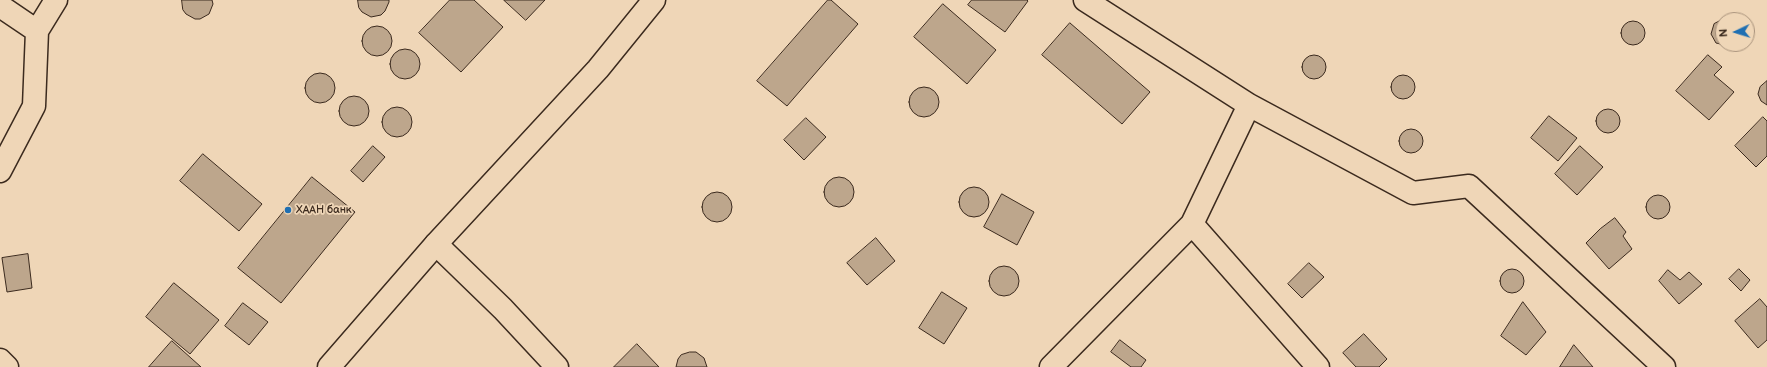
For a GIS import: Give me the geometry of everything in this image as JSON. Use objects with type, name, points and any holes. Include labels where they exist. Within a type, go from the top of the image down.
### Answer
[{"type":"main road","points":[[0,171],[34,106],[37,31],[56,0]]},
{"type":"main road","points":[[329,367],[436,244],[598,69],[654,0]]},
{"type":"main road","points":[[1085,0],[1249,105],[1412,193],[1469,186],[1664,367]]},
{"type":"main road","points":[[0,6],[37,31]]},
{"type":"main road","points":[[1051,367],[1192,224],[1249,105]]},
{"type":"main road","points":[[1192,224],[1318,367]]},
{"type":"main road","points":[[436,244],[503,309],[557,367]]},
{"type":"main road","points":[[0,360],[7,367]]},
{"type":"building","points":[[182,0],[212,0],[213,4],[209,14],[200,19],[195,19],[186,14],[183,10]]},
{"type":"building","points":[[358,0],[389,0],[389,2],[385,11],[381,15],[371,17],[362,12],[359,8]]},
{"type":"building","points":[[450,0],[474,0],[503,27],[461,72],[419,33]]},
{"type":"building","points":[[504,0],[545,0],[526,20]]},
{"type":"building","points":[[828,0],[831,0],[858,24],[787,106],[757,81]]},
{"type":"building","points":[[972,0],[1028,1],[1005,32],[968,5]]},
{"type":"building","points":[[943,4],[996,50],[967,84],[914,37]]},
{"type":"building","points":[[1633,21],[1638,22],[1644,28],[1644,38],[1638,44],[1633,45],[1628,44],[1622,38],[1621,33],[1622,28],[1628,22]]},
{"type":"building","points":[[1070,23],[1150,92],[1122,124],[1042,55]]},
{"type":"building","points":[[1715,24],[1715,41],[1711,34]]},
{"type":"building","points":[[377,26],[388,30],[392,41],[388,52],[377,56],[366,52],[362,41],[366,30]]},
{"type":"building","points":[[405,49],[416,53],[420,64],[416,75],[405,79],[394,75],[390,64],[394,53]]},
{"type":"building","points":[[1314,55],[1323,58],[1326,67],[1323,76],[1314,79],[1305,76],[1302,67],[1305,58]]},
{"type":"building","points":[[1708,55],[1722,67],[1714,75],[1734,92],[1709,120],[1676,91]]},
{"type":"building","points":[[320,73],[331,77],[335,88],[331,99],[320,103],[309,99],[305,88],[309,77]]},
{"type":"building","points":[[1403,75],[1412,78],[1415,87],[1412,96],[1403,99],[1394,96],[1391,87],[1394,78]]},
{"type":"building","points":[[1767,81],[1767,105],[1761,101],[1758,94],[1760,87]]},
{"type":"building","points":[[924,87],[935,91],[939,102],[935,113],[924,117],[913,113],[909,102],[913,91]]},
{"type":"building","points":[[354,96],[365,100],[369,111],[365,122],[354,126],[343,122],[339,111],[343,100]]},
{"type":"building","points":[[397,107],[408,111],[412,122],[408,133],[397,137],[386,133],[382,122],[386,111]]},
{"type":"building","points":[[1608,109],[1613,110],[1619,116],[1619,126],[1613,132],[1608,133],[1603,132],[1597,126],[1596,121],[1597,116],[1603,110]]},
{"type":"building","points":[[1549,116],[1577,138],[1558,161],[1531,138]]},
{"type":"building","points":[[1763,117],[1767,121],[1767,156],[1756,167],[1735,146]]},
{"type":"building","points":[[806,118],[826,137],[804,160],[784,140]]},
{"type":"building","points":[[1411,129],[1416,130],[1422,136],[1422,146],[1416,152],[1411,153],[1406,152],[1400,146],[1399,141],[1400,136],[1406,130]]},
{"type":"building","points":[[373,146],[385,157],[363,182],[351,171]]},
{"type":"building","points":[[1580,146],[1603,167],[1577,195],[1555,174]]},
{"type":"building","points":[[203,154],[262,204],[239,231],[180,181]]},
{"type":"building","points":[[312,177],[355,212],[281,303],[238,268]]},
{"type":"building","points":[[839,177],[850,181],[854,192],[850,203],[839,207],[828,203],[824,192],[828,181]]},
{"type":"building","points":[[974,187],[985,191],[989,202],[985,213],[974,217],[963,213],[959,202],[963,191]]},
{"type":"building","points":[[717,192],[728,196],[732,207],[728,218],[717,222],[706,218],[702,207],[706,196]]},
{"type":"building","points":[[1002,194],[1034,212],[1017,245],[984,227]]},
{"type":"building","points":[[1658,195],[1667,198],[1670,207],[1667,216],[1658,219],[1649,216],[1646,207],[1649,198]]},
{"type":"building","points":[[1615,218],[1626,232],[1623,236],[1632,249],[1609,269],[1586,243],[1600,229]]},
{"type":"building","points":[[876,238],[895,261],[867,285],[847,263]]},
{"type":"building","points":[[28,254],[32,288],[7,292],[2,258]]},
{"type":"building","points":[[1309,263],[1324,277],[1302,298],[1288,284]]},
{"type":"building","points":[[1004,266],[1015,270],[1019,281],[1015,292],[1004,296],[993,292],[989,281],[993,270]]},
{"type":"building","points":[[1512,269],[1517,270],[1523,276],[1523,286],[1517,292],[1512,293],[1507,292],[1501,286],[1500,281],[1501,276],[1507,270]]},
{"type":"building","points":[[1739,269],[1750,280],[1741,291],[1729,279]]},
{"type":"building","points":[[1668,270],[1680,280],[1689,272],[1702,284],[1679,304],[1659,281]]},
{"type":"building","points":[[174,283],[219,320],[190,354],[146,317]]},
{"type":"building","points":[[942,292],[967,308],[944,344],[919,328]]},
{"type":"building","points":[[1760,299],[1767,307],[1767,340],[1758,348],[1735,321]]},
{"type":"building","points":[[1523,302],[1546,332],[1526,355],[1501,336]]},
{"type":"building","points":[[243,303],[268,322],[249,345],[225,326]]},
{"type":"building","points":[[1364,334],[1387,359],[1379,367],[1356,367],[1343,353]]},
{"type":"building","points":[[1120,340],[1146,360],[1141,367],[1131,367],[1111,352]]},
{"type":"building","points":[[172,341],[201,367],[149,367]]},
{"type":"building","points":[[637,344],[659,367],[614,367]]},
{"type":"building","points":[[1574,345],[1593,367],[1560,367]]},
{"type":"building","points":[[696,352],[704,358],[707,367],[676,367],[678,359],[681,355]]},
{"type":"place","name":"ХААН банк","points":[[288,210]]}]
